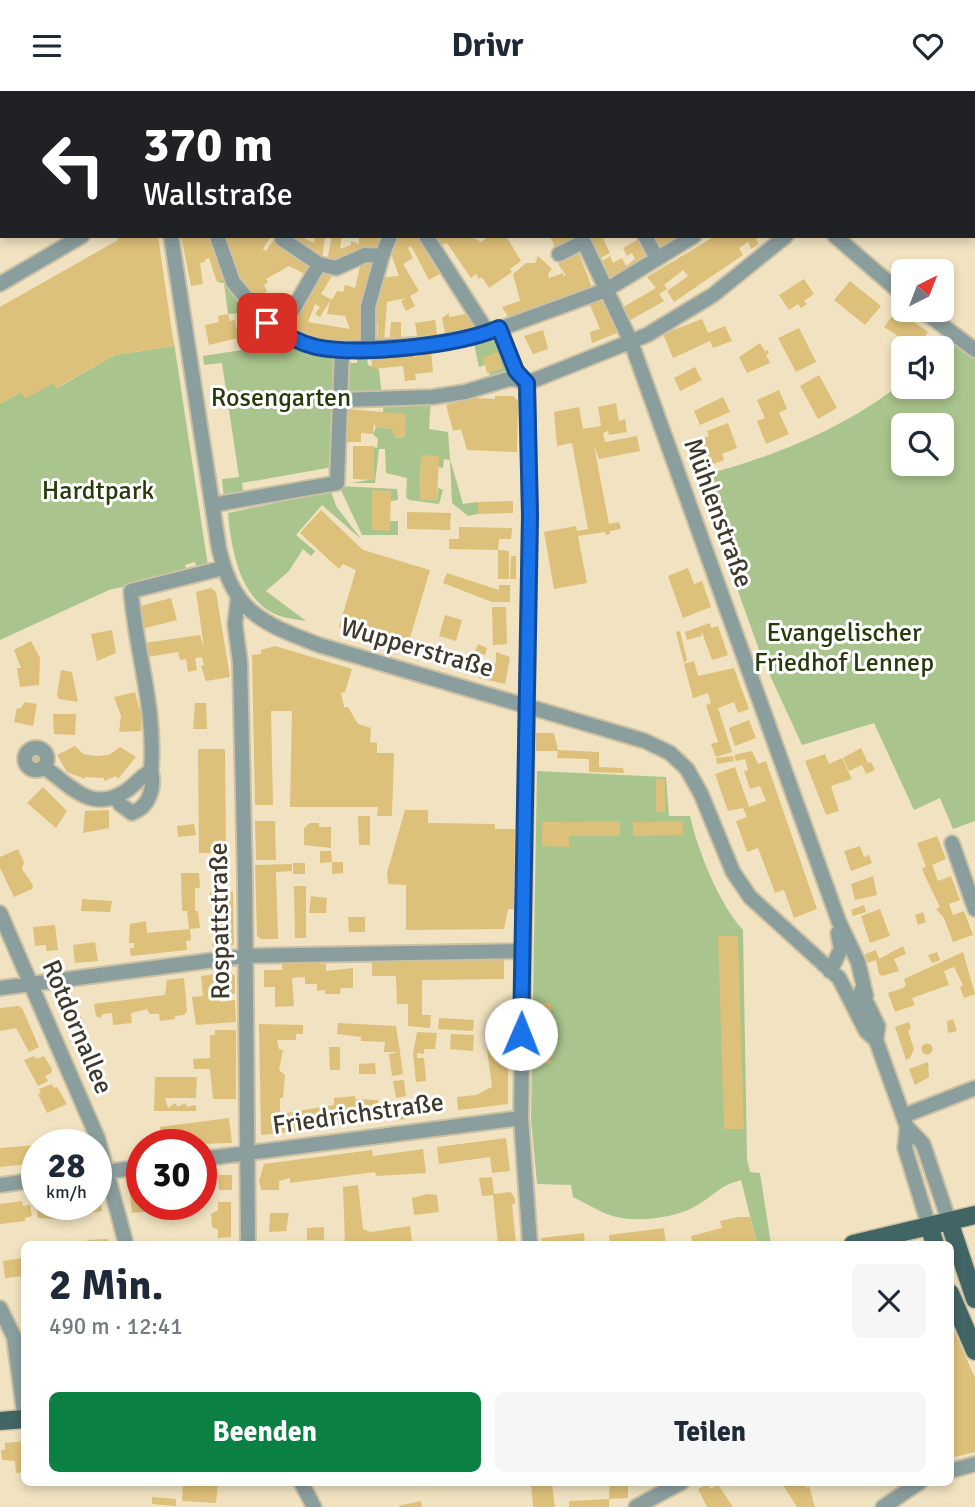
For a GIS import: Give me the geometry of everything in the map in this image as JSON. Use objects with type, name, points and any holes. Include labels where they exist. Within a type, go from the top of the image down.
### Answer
[{"type":"main road","points":[[866,1241],[975,1215]]},
{"type":"main road","points":[[949,1221],[952,1241]]},
{"type":"main road","points":[[929,1226],[934,1241]]},
{"type":"main road","points":[[954,1245],[975,1240]]},
{"type":"main road","points":[[954,1247],[975,1299]]},
{"type":"main road","points":[[954,1302],[975,1351]]},
{"type":"main road","points":[[0,1421],[21,1419]]},
{"type":"street","points":[[0,285],[79,238]]},
{"type":"street","name":"Wupperstraße","points":[[171,238],[223,568],[251,614],[268,625],[319,645],[645,741],[680,762],[701,794],[733,871],[750,897],[835,974]]},
{"type":"street","points":[[218,238],[227,270],[241,294],[259,315],[280,332],[315,347],[342,349],[434,345],[493,331],[606,290],[691,238]]},
{"type":"street","points":[[280,238],[319,264],[336,268],[365,255],[382,256]]},
{"type":"street","points":[[368,349],[368,307],[389,238]]},
{"type":"street","points":[[427,238],[493,331],[516,371],[527,383],[530,515],[521,1118],[530,1241]]},
{"type":"street","points":[[646,238],[657,259]]},
{"type":"street","points":[[340,400],[443,395],[512,378],[527,383],[631,342],[713,295],[784,238]]},
{"type":"street","points":[[837,238],[891,285]]},
{"type":"street","name":"Mühlenstraße","points":[[559,254],[582,239],[631,342],[839,922],[865,983],[866,996],[878,1026],[876,1040]]},
{"type":"street","points":[[280,332],[319,264]]},
{"type":"street","points":[[938,322],[975,350]]},
{"type":"street","points":[[212,505],[337,483],[342,349]]},
{"type":"street","points":[[117,797],[120,804],[132,813],[141,810],[151,792],[149,695],[131,591],[223,568]]},
{"type":"street","name":"Rospattstraße","points":[[239,598],[235,625],[240,662],[248,1241]]},
{"type":"street","points":[[44,767],[70,790],[83,796],[117,797],[151,771]]},
{"type":"street","points":[[952,843],[975,909]]},
{"type":"street","name":"Rotdornallee","points":[[0,912],[95,1129]]},
{"type":"street","name":"Mühlenstraße","points":[[835,974],[841,949],[839,922]]},
{"type":"street","points":[[0,988],[245,956],[523,951]]},
{"type":"street","points":[[835,974],[854,966],[856,959]]},
{"type":"street","points":[[835,974],[849,980],[866,996]]},
{"type":"street","points":[[835,974],[866,1031],[876,1040],[905,1121],[923,1144],[949,1221]]},
{"type":"street","points":[[905,1121],[975,1088]]},
{"type":"street","name":"Friedrichstraße","points":[[217,1157],[521,1118]]},
{"type":"street","points":[[905,1121],[905,1148],[929,1226]]},
{"type":"street","points":[[0,1185],[21,1182]]},
{"type":"street","name":"Rotdornallee","points":[[112,1202],[125,1241]]},
{"type":"street","points":[[0,1308],[14,1337],[21,1390]]},
{"type":"street","points":[[954,1470],[975,1464]]},
{"type":"street","points":[[303,1486],[314,1507]]},
{"type":"street","points":[[636,1507],[675,1486]]},
{"type":"street","points":[[883,1507],[914,1486]]},
{"type":"green space","points":[[227,277],[249,312],[228,314],[224,283],[217,282]]},
{"type":"green space","name":"Hardtpark","points":[[173,336],[208,566],[197,569],[195,562],[185,565],[187,572],[109,590],[0,640],[0,404],[21,392],[53,383],[57,388],[115,355],[174,346]]},
{"type":"green space","name":"Rosengarten","points":[[278,336],[337,351],[333,467],[242,483],[244,495],[224,499],[222,479],[239,477],[222,363],[204,365],[203,356],[274,345]]},
{"type":"green space","points":[[496,337],[510,375],[491,382],[489,372],[502,368],[498,353],[483,358],[485,365],[479,367],[474,344]]},
{"type":"green space","name":"Evangelischer Friedhof Lennep","points":[[954,342],[975,356],[975,821],[953,829],[940,798],[914,810],[874,723],[802,745],[762,658],[697,477],[752,461],[805,440],[891,391],[891,399],[954,399]]},
{"type":"green space","points":[[366,351],[368,365],[379,369],[382,396],[345,397],[348,359],[349,363],[357,363],[357,355]]},
{"type":"green space","points":[[384,400],[431,400],[429,429],[448,432],[450,459],[463,504],[478,502],[478,514],[468,516],[452,503],[450,460],[444,459],[443,468],[438,467],[438,456],[421,456],[420,499],[437,500],[438,488],[443,490],[439,504],[409,500],[406,497],[407,478],[386,473],[385,449],[379,449],[375,483],[352,483],[374,479],[374,447],[377,448],[378,439],[373,434],[376,427],[393,429],[395,438],[404,437],[404,430],[383,412]]},
{"type":"green space","points":[[339,486],[397,489],[398,500],[391,501],[390,491],[372,491],[372,530],[390,530],[390,521],[398,521],[398,535],[362,535]]},
{"type":"green space","points":[[331,491],[336,506],[361,539],[322,505],[296,535],[315,551],[311,556],[303,549],[289,571],[266,591],[306,621],[273,613],[258,602],[243,580],[234,553],[228,513]]},
{"type":"green space","points":[[537,771],[666,777],[669,816],[690,816],[710,876],[743,930],[747,1159],[750,1172],[760,1173],[771,1241],[756,1241],[741,1180],[727,1185],[686,1211],[643,1219],[622,1218],[598,1210],[573,1197],[571,1185],[537,1184],[531,1119]]},
{"type":"building","points":[[158,238],[174,346],[115,355],[56,388],[53,383],[25,399],[21,392],[0,404],[0,307],[118,240]]},
{"type":"building","points":[[181,238],[215,238],[227,277],[217,282],[209,258],[205,259],[205,262],[200,263],[203,284],[191,286]]},
{"type":"building","points":[[222,238],[270,238],[263,249],[266,251],[275,238],[314,264],[307,275],[289,266],[266,279],[268,282],[264,285],[267,291],[262,296],[270,306],[261,314],[232,268]]},
{"type":"building","points":[[298,238],[314,243],[314,238],[325,238],[322,260],[295,242]]},
{"type":"building","points":[[332,238],[342,238],[340,249],[351,245],[351,241],[359,244],[359,238],[379,238],[379,249],[338,263],[327,260]]},
{"type":"building","points":[[393,238],[426,238],[442,273],[429,280],[411,246],[408,248],[413,258],[403,264],[419,291],[410,296],[415,306],[406,311],[401,301],[406,298],[387,302],[384,342],[377,342],[378,324],[371,323],[374,296],[383,297],[377,295],[377,278],[399,276],[388,245]]},
{"type":"building","points":[[430,238],[474,238],[481,242],[486,238],[507,238],[521,261],[510,269],[512,272],[489,288],[482,277],[479,279],[476,274],[471,278],[447,243],[435,247]]},
{"type":"building","points":[[551,238],[574,238],[577,244],[554,254],[552,249],[555,248]]},
{"type":"building","points":[[587,238],[603,238],[610,253],[596,261]]},
{"type":"building","points":[[650,238],[680,238],[657,253]]},
{"type":"building","points":[[712,238],[757,238],[759,244],[751,249],[748,242],[739,248],[743,255],[674,302],[667,291],[688,276],[683,270],[664,285],[667,289],[659,294],[664,301],[627,322],[620,309],[656,288],[647,277]]},
{"type":"building","points":[[639,239],[648,255],[637,260],[640,266],[608,284],[597,264],[610,256],[613,263],[622,258],[626,266],[635,259],[632,253],[627,256],[623,248]]},
{"type":"building","points":[[578,251],[593,290],[510,320],[502,307],[520,301],[513,274],[526,263],[535,263],[538,256],[552,269],[548,274],[549,278],[563,273],[564,276],[566,275],[558,264]]},
{"type":"building","points":[[362,258],[376,260],[365,344],[315,341],[288,332],[320,269],[332,276],[321,294],[332,300],[337,291],[343,292],[345,285],[355,288]],"holes":[[[330,301],[327,314],[345,316],[350,329],[308,322],[315,304],[320,307],[315,314],[320,317]]]},
{"type":"building","points":[[804,279],[814,294],[804,301],[807,304],[801,308],[798,304],[789,310],[779,295]]},
{"type":"building","points":[[850,281],[881,306],[865,325],[834,300]]},
{"type":"building","points":[[602,299],[617,333],[592,343],[590,332],[600,329],[590,305]]},
{"type":"building","points":[[449,313],[449,317],[471,313],[483,331],[446,338],[442,318]]},
{"type":"building","points":[[228,314],[230,321],[235,320],[238,338],[209,345],[205,325],[219,322],[218,316]]},
{"type":"building","points":[[891,318],[891,322],[914,322],[928,332],[925,336],[898,336],[884,327]]},
{"type":"building","points":[[702,319],[708,333],[725,326],[732,341],[713,348],[710,341],[673,358],[663,334]]},
{"type":"building","points":[[435,320],[438,339],[418,341],[415,323]]},
{"type":"building","points":[[391,322],[401,322],[401,337],[390,337]]},
{"type":"building","points":[[799,328],[816,362],[796,372],[778,338]]},
{"type":"building","points":[[543,330],[548,349],[533,354],[524,336]]},
{"type":"building","points":[[760,343],[765,351],[768,350],[766,355],[770,363],[747,373],[739,357]]},
{"type":"building","points":[[414,349],[414,357],[418,356],[418,352],[431,350],[433,372],[415,374],[416,380],[405,381],[403,366],[372,369],[371,351]]},
{"type":"building","points":[[498,352],[502,368],[487,373],[483,358]]},
{"type":"building","points":[[695,367],[702,380],[680,391],[674,378]]},
{"type":"building","points":[[819,375],[837,408],[818,419],[800,386]]},
{"type":"building","points":[[779,390],[787,409],[779,413],[789,434],[766,444],[757,421],[765,418],[757,400]]},
{"type":"building","points":[[495,396],[513,396],[518,401],[517,452],[467,450],[461,429],[453,431],[446,405],[474,398],[495,399]]},
{"type":"building","points":[[723,397],[730,412],[700,425],[694,411]]},
{"type":"building","points":[[616,403],[619,421],[625,419],[627,432],[609,435],[608,431],[603,433],[605,442],[637,436],[640,451],[599,459],[594,446],[609,524],[619,522],[621,529],[610,531],[610,534],[606,535],[605,532],[578,536],[587,583],[554,589],[544,532],[576,526],[577,531],[588,529],[572,443],[557,446],[554,412],[579,407],[583,429],[601,426],[598,407]]},
{"type":"building","points":[[347,409],[406,414],[405,437],[395,438],[393,429],[376,427],[374,424],[373,434],[361,433],[361,442],[347,442]]},
{"type":"building","points":[[728,423],[737,448],[722,454],[724,460],[702,468],[692,443],[709,436],[707,431]]},
{"type":"building","points":[[353,446],[374,446],[374,480],[353,479]]},
{"type":"building","points":[[421,455],[439,456],[437,500],[420,500]]},
{"type":"building","points":[[372,490],[391,491],[390,531],[372,530]]},
{"type":"building","points":[[513,501],[513,513],[478,514],[478,502]]},
{"type":"building","points":[[321,510],[363,550],[430,570],[407,648],[339,627],[356,570],[343,564],[339,569],[300,533]]},
{"type":"building","points":[[407,512],[451,513],[450,530],[407,529]]},
{"type":"building","points":[[459,527],[512,528],[511,539],[499,539],[498,550],[449,549],[449,539],[459,539]]},
{"type":"building","points":[[498,550],[509,551],[509,579],[498,579]]},
{"type":"building","points":[[511,556],[516,556],[516,579],[510,579]]},
{"type":"building","points":[[688,568],[694,584],[702,581],[711,607],[683,618],[668,576]]},
{"type":"building","points":[[447,573],[499,590],[499,585],[510,585],[510,602],[492,602],[443,583]]},
{"type":"building","points":[[211,588],[216,592],[230,677],[206,681],[201,666],[204,665],[202,657],[195,658],[197,670],[188,672],[186,659],[180,660],[178,652],[147,657],[144,643],[200,635],[204,647],[196,592]]},
{"type":"building","points":[[171,598],[177,620],[142,629],[140,606]]},
{"type":"building","points":[[492,607],[506,607],[507,644],[493,645]]},
{"type":"building","points":[[445,615],[462,620],[456,641],[439,636]]},
{"type":"building","points":[[710,623],[711,628],[718,626],[728,655],[712,660],[702,632],[701,636],[687,640],[685,632]]},
{"type":"building","points":[[112,630],[116,653],[97,661],[91,634]]},
{"type":"building","points":[[680,631],[687,660],[684,663],[676,632]]},
{"type":"building","points":[[31,641],[40,658],[39,685],[20,687],[17,668],[21,668],[14,650]]},
{"type":"building","points":[[478,644],[487,648],[485,655],[475,652]]},
{"type":"building","points":[[275,646],[352,669],[345,692],[341,693],[344,707],[348,707],[358,724],[371,728],[370,742],[377,743],[377,753],[394,753],[392,816],[377,816],[378,807],[290,807],[292,711],[271,711],[273,805],[255,805],[252,655],[261,654],[261,650]]},
{"type":"building","points":[[496,652],[510,657],[505,684],[479,678],[484,660],[496,664]]},
{"type":"building","points":[[694,661],[698,676],[734,668],[749,709],[738,713],[734,702],[718,708],[732,752],[716,757],[711,744],[718,742],[706,705],[711,703],[708,693],[693,698],[684,664]]},
{"type":"building","points":[[61,670],[72,672],[78,702],[59,699],[57,695]]},
{"type":"building","points":[[135,692],[139,708],[142,707],[141,731],[119,732],[121,716],[114,697]]},
{"type":"building","points":[[25,702],[37,704],[33,726],[14,722],[17,708],[20,709]]},
{"type":"building","points":[[195,703],[206,703],[207,729],[193,729]]},
{"type":"building","points":[[53,714],[76,714],[75,735],[54,734]]},
{"type":"building","points":[[749,720],[756,738],[735,746],[729,728]]},
{"type":"building","points":[[536,733],[554,733],[558,750],[599,752],[599,767],[623,768],[624,773],[589,772],[589,759],[557,758],[558,751],[536,751]]},
{"type":"building","points":[[75,746],[83,754],[96,756],[109,755],[120,747],[136,757],[118,779],[116,776],[104,781],[104,778],[85,779],[67,772],[57,755]]},
{"type":"building","points":[[861,748],[868,763],[871,762],[875,770],[866,774],[862,765],[849,771],[843,758]]},
{"type":"building","points":[[198,749],[225,749],[226,853],[199,853]]},
{"type":"building","points":[[752,751],[758,764],[766,761],[817,909],[794,918],[784,890],[775,893],[758,848],[747,852],[736,821],[747,817],[743,808],[728,811],[715,774],[735,767],[749,807],[766,801],[760,786],[750,789],[744,771],[748,770],[745,759],[736,761],[734,755]]},
{"type":"building","points":[[34,753],[40,754],[42,760],[38,765],[32,763],[30,758]]},
{"type":"building","points":[[825,754],[829,764],[842,758],[852,779],[831,786],[839,811],[826,815],[805,761]]},
{"type":"building","points":[[733,756],[734,761],[717,764],[716,758]]},
{"type":"building","points":[[656,779],[665,779],[665,812],[656,812]]},
{"type":"building","points":[[43,787],[67,811],[56,828],[27,803]]},
{"type":"building","points":[[109,810],[109,828],[83,833],[85,811]]},
{"type":"building","points":[[405,810],[428,810],[428,823],[495,824],[495,829],[515,829],[514,909],[508,909],[504,929],[406,930],[406,885],[388,884],[387,873]]},
{"type":"building","points":[[358,816],[370,816],[370,845],[359,845]]},
{"type":"building","points":[[255,821],[275,821],[276,860],[256,860]]},
{"type":"building","points":[[620,821],[620,836],[569,836],[569,847],[542,846],[542,822]]},
{"type":"building","points":[[683,821],[683,835],[633,836],[633,822]]},
{"type":"building","points":[[310,823],[319,823],[319,827],[331,827],[331,848],[304,845],[304,828]]},
{"type":"building","points":[[194,824],[196,835],[178,837],[177,826]]},
{"type":"building","points":[[937,836],[946,859],[932,865],[938,881],[951,876],[960,900],[949,904],[951,910],[953,915],[964,911],[973,935],[953,942],[944,918],[936,909],[940,907],[924,874],[922,868],[926,867],[917,843]]},
{"type":"building","points":[[860,846],[864,857],[869,855],[872,863],[851,871],[844,851]]},
{"type":"building","points":[[18,849],[24,862],[22,869],[33,885],[32,889],[14,897],[0,868],[0,857]]},
{"type":"building","points":[[320,851],[331,851],[332,862],[320,863]]},
{"type":"building","points":[[332,862],[343,862],[343,873],[332,874]]},
{"type":"building","points":[[293,863],[305,863],[305,874],[293,874]]},
{"type":"building","points":[[292,864],[292,871],[276,872],[278,939],[261,939],[257,936],[255,865]]},
{"type":"building","points":[[181,873],[199,873],[200,888],[195,888],[195,911],[198,911],[200,928],[189,929],[187,911],[182,911]]},
{"type":"building","points":[[873,876],[877,895],[855,900],[851,884]]},
{"type":"building","points":[[221,886],[233,892],[234,945],[212,946],[214,905],[210,902],[210,892]]},
{"type":"building","points":[[294,886],[306,886],[306,938],[295,938]]},
{"type":"building","points":[[311,896],[327,898],[326,913],[309,913]]},
{"type":"building","points":[[82,899],[112,901],[110,912],[81,911]]},
{"type":"building","points":[[864,905],[866,912],[853,916],[851,910]]},
{"type":"building","points":[[880,909],[890,936],[870,943],[861,916]]},
{"type":"building","points":[[923,912],[926,922],[918,925],[915,915]]},
{"type":"building","points":[[348,917],[365,917],[365,932],[349,932]]},
{"type":"building","points":[[146,921],[147,933],[190,929],[191,940],[186,941],[187,950],[131,956],[130,948],[134,948],[134,943],[129,943],[130,924]]},
{"type":"building","points":[[55,925],[58,950],[46,951],[46,945],[35,946],[33,927]]},
{"type":"building","points":[[718,936],[738,936],[744,1129],[724,1129]]},
{"type":"building","points":[[95,942],[98,961],[75,963],[73,945]]},
{"type":"building","points":[[903,946],[906,954],[894,959],[899,971],[882,976],[879,974],[876,960],[868,963],[865,954],[876,950],[879,959]]},
{"type":"building","points":[[937,952],[940,960],[932,963],[928,955]]},
{"type":"building","points":[[963,952],[975,994],[964,998],[960,987],[963,985],[954,967],[944,971],[949,985],[912,998],[915,1005],[895,1012],[888,993],[903,988],[906,985],[904,979]]},
{"type":"building","points":[[372,959],[504,959],[504,979],[422,980],[422,1015],[431,1015],[430,1028],[408,1026],[408,1004],[397,1004],[396,976],[372,976]]},
{"type":"building","points":[[282,961],[326,964],[326,971],[353,968],[353,988],[341,988],[340,994],[325,994],[325,990],[317,991],[317,984],[305,984],[305,977],[292,978],[294,1006],[275,1007],[275,987],[264,987],[264,970],[282,970]]},
{"type":"building","points":[[230,972],[235,976],[235,994],[220,995],[220,1002],[235,1000],[236,1022],[196,1025],[192,997],[203,996],[201,976]]},
{"type":"building","points":[[184,978],[187,1011],[184,1015],[175,1016],[175,1019],[160,1021],[159,1014],[150,1014],[147,1009],[131,1013],[132,1023],[113,1025],[112,1013],[103,1014],[100,1018],[96,1016],[94,1004],[165,995],[167,980]]},
{"type":"building","points":[[538,1003],[551,1003],[551,1063],[538,1063]]},
{"type":"building","points":[[0,1008],[22,1008],[39,1047],[29,1052],[16,1028],[0,1031]]},
{"type":"building","points":[[65,1008],[74,1011],[83,1019],[86,1033],[83,1040],[73,1036],[71,1017]]},
{"type":"building","points":[[439,1018],[474,1020],[473,1031],[438,1029]]},
{"type":"building","points":[[953,1019],[957,1031],[948,1033],[947,1021]]},
{"type":"building","points":[[909,1022],[911,1028],[908,1031],[914,1049],[906,1060],[895,1027]]},
{"type":"building","points":[[338,1023],[396,1026],[400,1052],[384,1052],[385,1042],[361,1041],[361,1037],[337,1034]]},
{"type":"building","points":[[259,1024],[303,1025],[303,1034],[296,1034],[296,1040],[277,1040],[279,1049],[283,1050],[279,1070],[285,1075],[280,1114],[334,1105],[334,1098],[355,1096],[355,1099],[378,1100],[379,1118],[362,1123],[357,1117],[353,1118],[353,1121],[336,1120],[337,1127],[261,1135]]},
{"type":"building","points":[[215,1030],[236,1030],[236,1099],[213,1099],[210,1069],[194,1069],[193,1059],[210,1058],[210,1035],[215,1035]]},
{"type":"building","points":[[417,1032],[437,1033],[435,1049],[424,1049],[424,1054],[417,1053],[417,1058],[424,1058],[426,1081],[416,1082],[413,1053]]},
{"type":"building","points":[[451,1034],[474,1035],[473,1051],[450,1049]]},
{"type":"building","points":[[508,1038],[508,1104],[458,1110],[457,1097],[476,1095],[492,1087],[486,1041]]},
{"type":"building","points":[[927,1043],[933,1049],[927,1055],[921,1049]]},
{"type":"building","points":[[329,1047],[340,1047],[340,1070],[330,1070]]},
{"type":"building","points":[[400,1052],[403,1074],[392,1076],[389,1054]]},
{"type":"building","points":[[34,1056],[36,1059],[44,1056],[52,1069],[51,1073],[45,1076],[48,1081],[38,1086],[24,1060]]},
{"type":"building","points":[[928,1062],[929,1077],[915,1085],[909,1069]]},
{"type":"building","points":[[375,1063],[376,1074],[359,1074],[359,1064]]},
{"type":"building","points":[[155,1077],[197,1077],[196,1098],[165,1098],[168,1108],[175,1103],[178,1107],[185,1103],[187,1107],[196,1105],[196,1111],[154,1111]]},
{"type":"building","points":[[404,1080],[406,1096],[396,1098],[393,1081]]},
{"type":"building","points":[[52,1084],[54,1088],[57,1087],[67,1104],[47,1113],[38,1094],[41,1093],[39,1089]]},
{"type":"building","points":[[407,1102],[409,1118],[399,1120],[396,1103]]},
{"type":"building","points":[[229,1118],[232,1143],[217,1143],[217,1129],[160,1127]]},
{"type":"building","points":[[506,1138],[510,1171],[492,1173],[490,1157],[439,1164],[437,1147]]},
{"type":"building","points":[[21,1146],[21,1165],[0,1167],[0,1148]]},
{"type":"building","points":[[423,1149],[426,1173],[376,1176],[375,1172],[290,1183],[290,1178],[279,1181],[279,1190],[261,1190],[259,1181],[264,1164],[372,1150],[373,1156]]},
{"type":"building","points":[[218,1175],[232,1175],[232,1190],[219,1190]]},
{"type":"building","points":[[492,1177],[494,1194],[511,1192],[515,1199],[515,1204],[512,1204],[516,1241],[498,1241],[493,1195],[482,1196],[479,1178]]},
{"type":"building","points":[[358,1185],[363,1229],[370,1232],[410,1226],[412,1241],[345,1241],[343,1187]]},
{"type":"building","points":[[437,1195],[439,1212],[414,1215],[412,1198]]},
{"type":"building","points":[[21,1201],[21,1220],[25,1221],[0,1224],[0,1204]]},
{"type":"building","points":[[218,1202],[231,1202],[231,1237],[218,1238],[218,1230],[212,1227],[211,1220],[217,1220]]},
{"type":"building","points":[[270,1213],[289,1213],[286,1231],[269,1232]]},
{"type":"building","points":[[750,1217],[756,1241],[692,1241],[691,1236],[722,1228],[720,1221]]},
{"type":"building","points":[[324,1227],[324,1240],[307,1240],[307,1228]]},
{"type":"building","points":[[664,1228],[666,1241],[610,1241],[609,1235]]},
{"type":"building","points":[[584,1233],[585,1241],[542,1241],[541,1238]]},
{"type":"building","points":[[108,1239],[108,1241],[87,1241]]},
{"type":"building","points":[[21,1258],[21,1276],[5,1278],[3,1261]]},
{"type":"building","points":[[954,1330],[975,1378],[975,1452],[954,1457]]},
{"type":"building","points":[[21,1441],[21,1472],[16,1473],[15,1461],[2,1460],[1,1450],[5,1450],[5,1443]]},
{"type":"building","points":[[183,1486],[218,1486],[216,1503],[182,1501]]},
{"type":"building","points":[[531,1486],[552,1486],[555,1507],[533,1507]]},
{"type":"building","points":[[610,1486],[628,1486],[628,1498],[609,1499]]},
{"type":"building","points":[[704,1486],[709,1486],[710,1489],[719,1486],[733,1507],[707,1507],[698,1489]]},
{"type":"building","points":[[784,1486],[809,1486],[815,1507],[797,1507]]},
{"type":"building","points":[[152,1497],[176,1499],[176,1506],[152,1504]]},
{"type":"building","points":[[609,1499],[609,1507],[569,1507],[569,1501]]},
{"type":"building","points":[[421,1501],[422,1507],[398,1506]]},
{"type":"route","points":[[267,323],[280,332],[315,347],[342,349],[434,345],[499,328],[516,371],[527,383],[530,515],[521,1034]]}]
